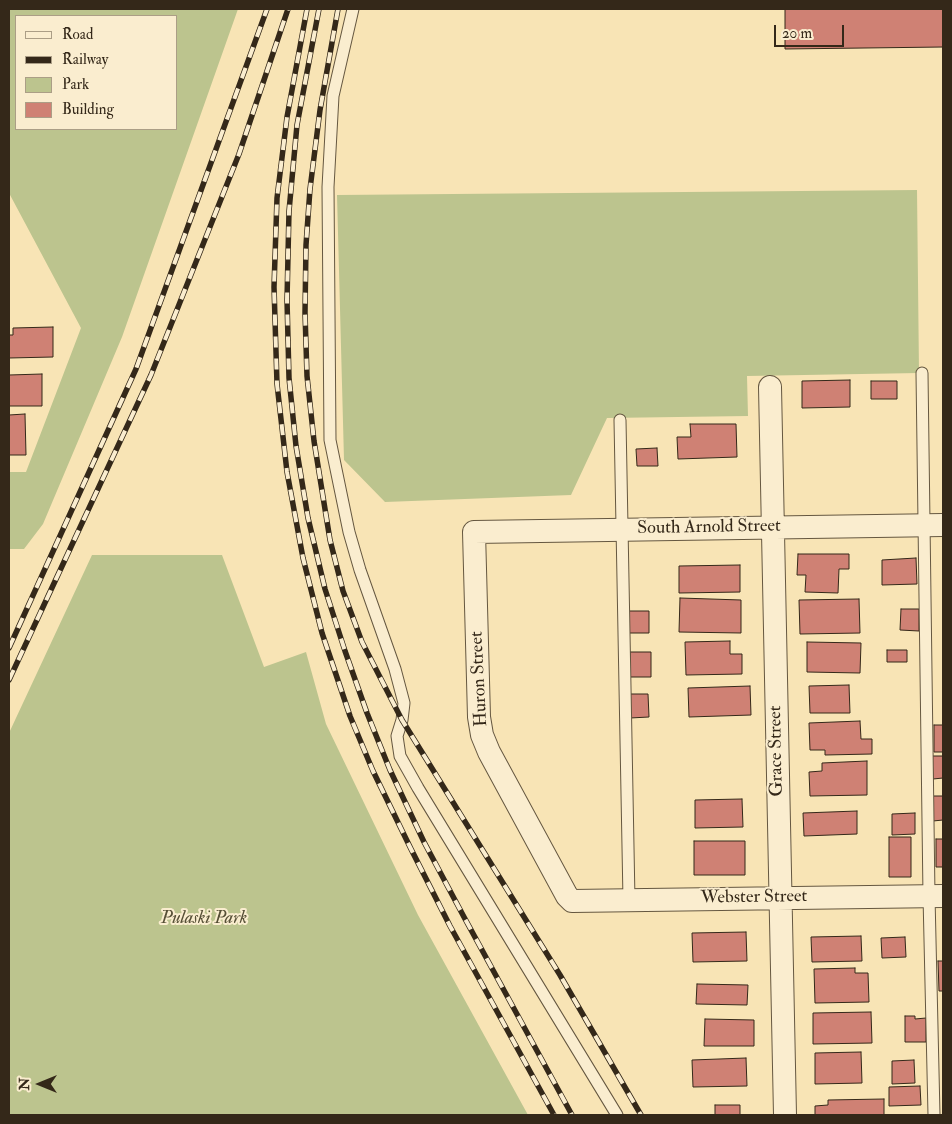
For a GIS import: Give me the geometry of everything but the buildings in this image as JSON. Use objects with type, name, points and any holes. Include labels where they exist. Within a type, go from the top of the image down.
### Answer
[{"type":"street","name":"Grace Street","points":[[770,387],[784,1115]]},
{"type":"street","name":"South Arnold Street","points":[[474,532],[934,525]]},
{"type":"street","name":"Huron Street","points":[[474,532],[479,717],[482,735],[488,752],[567,896]]},
{"type":"street","name":"Webster Street","points":[[567,896],[572,901],[579,901],[936,896]]},
{"type":"lane","points":[[353,9],[334,96],[328,187],[330,440],[349,532],[360,570],[395,669],[404,703],[402,720],[397,736],[400,756],[617,1115]]},
{"type":"lane","points":[[922,373],[934,525],[936,896],[934,1115]]},
{"type":"lane","points":[[620,420],[629,900]]},
{"type":"green space","points":[[9,9],[238,9],[122,337],[43,524],[24,549],[9,549],[9,472],[26,472],[81,328],[9,193]]},
{"type":"green space","points":[[917,190],[919,373],[747,376],[748,416],[607,418],[571,495],[385,502],[344,460],[337,195]]},
{"type":"green space","name":"Pulaski Park","points":[[92,555],[222,555],[264,667],[306,652],[326,724],[418,915],[528,1115],[9,1115],[9,733]]},
{"type":"railway","points":[[9,648],[136,369],[267,9]]},
{"type":"railway","points":[[9,680],[151,375],[239,154],[288,9]]},
{"type":"railway","points":[[307,9],[287,117],[277,198],[274,287],[277,384],[287,472],[303,558],[322,633],[350,716],[373,771],[450,926],[554,1115]]},
{"type":"railway","points":[[319,9],[297,125],[289,211],[287,300],[289,378],[296,446],[308,518],[325,589],[345,651],[390,770],[424,842],[572,1115]]},
{"type":"railway","points":[[338,9],[320,110],[310,189],[306,245],[305,313],[307,376],[314,441],[330,540],[343,591],[362,642],[402,720],[560,975],[641,1115]]}]
